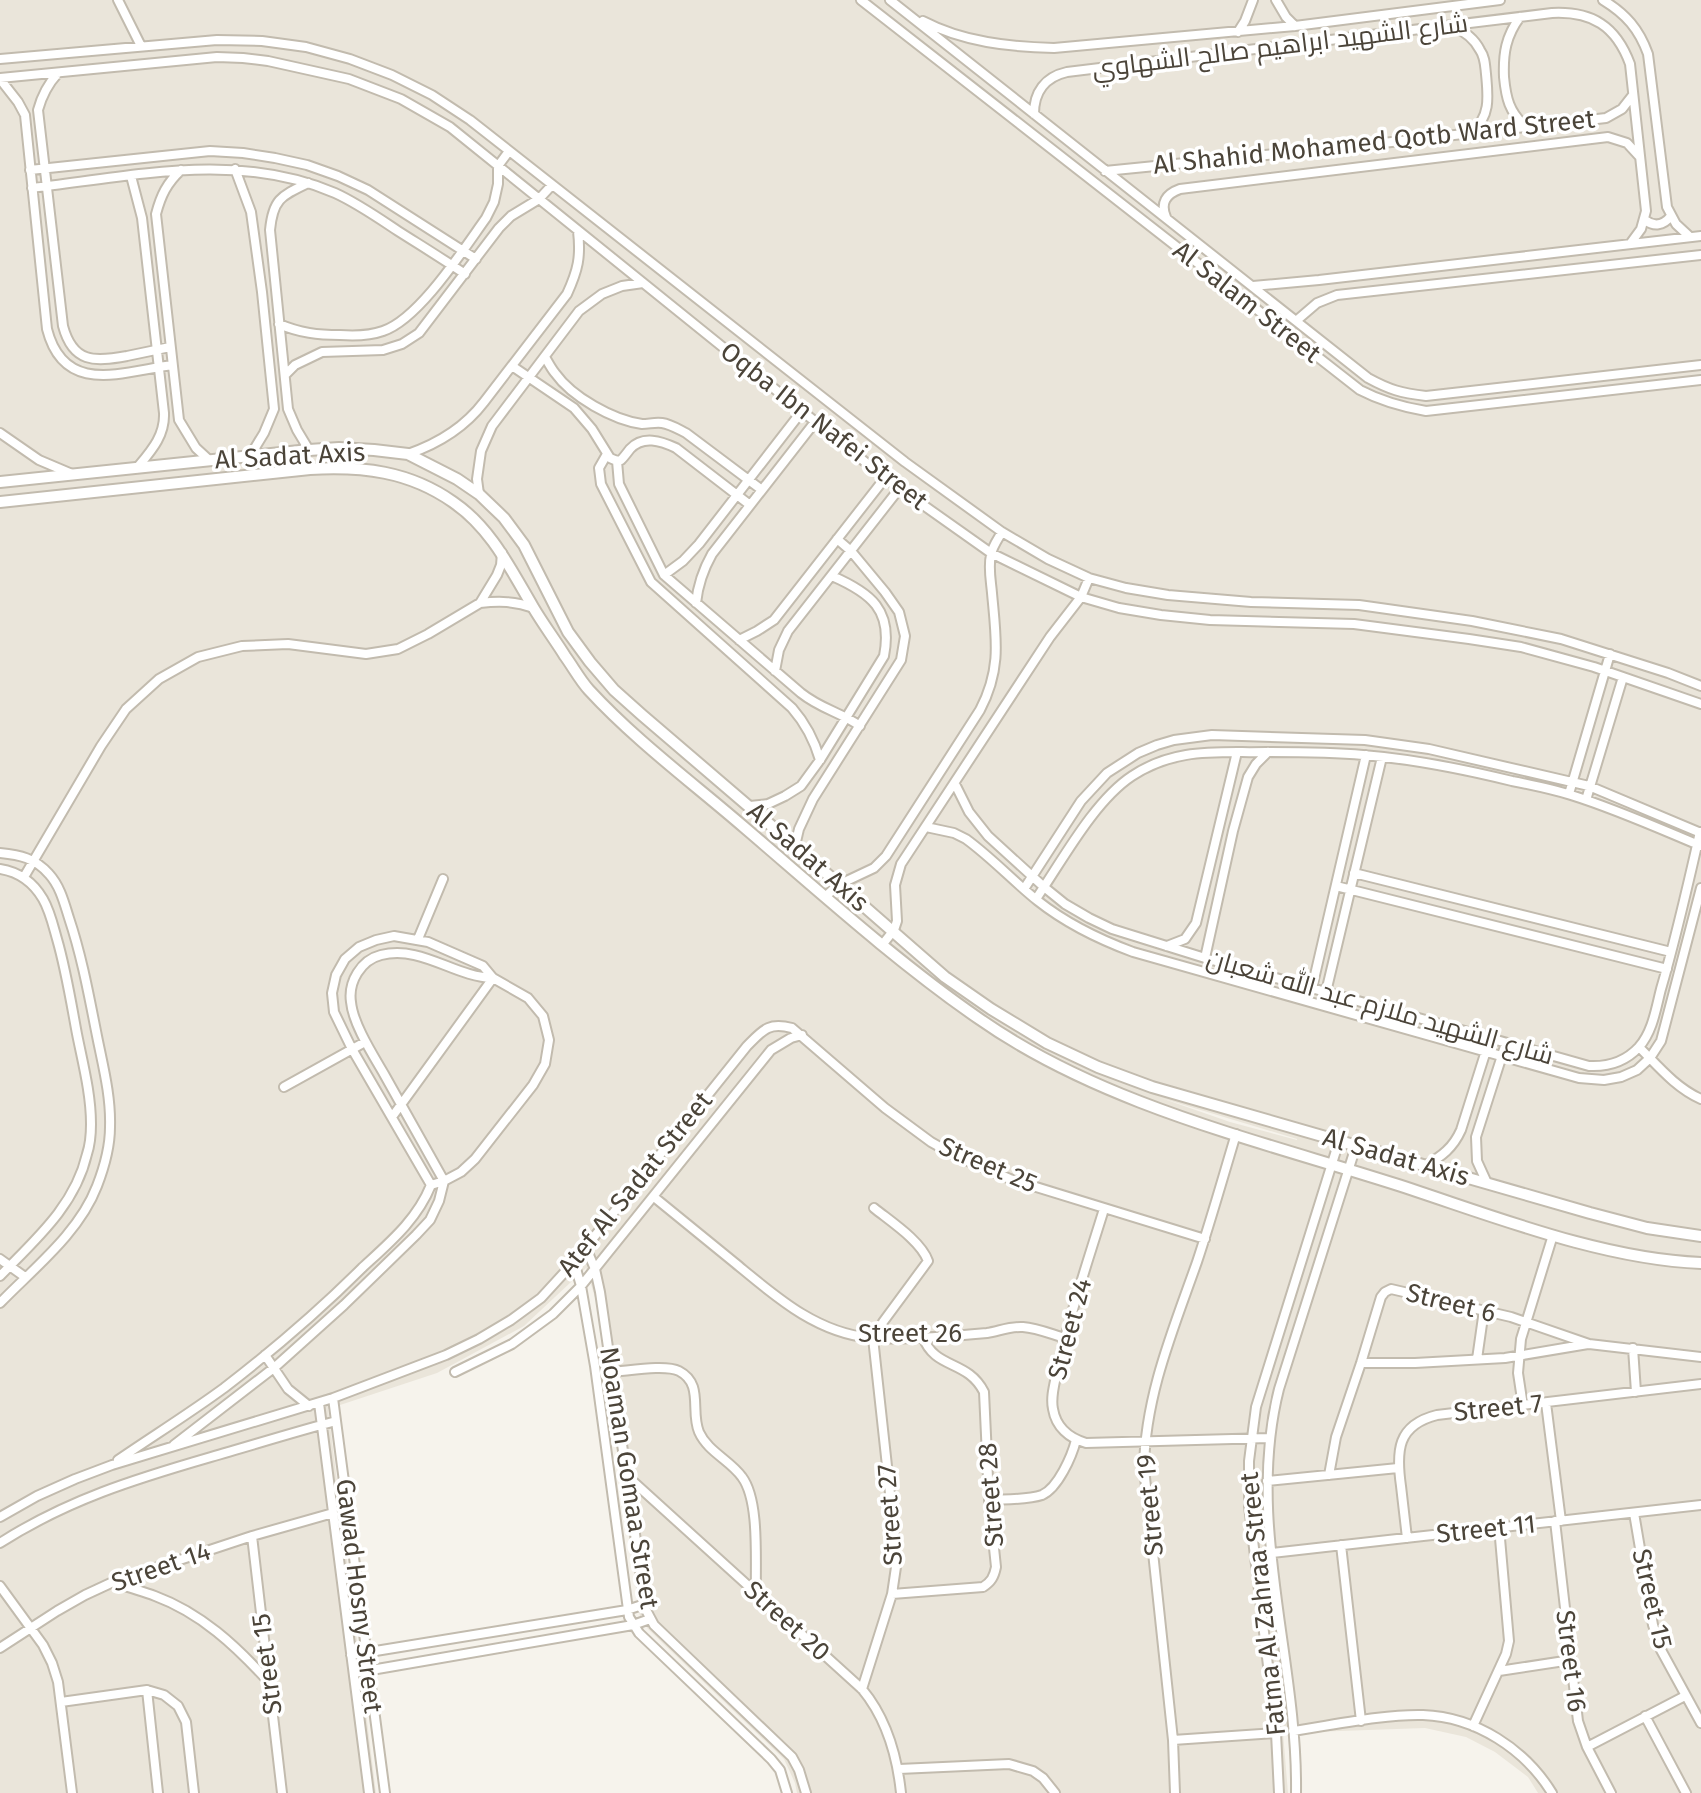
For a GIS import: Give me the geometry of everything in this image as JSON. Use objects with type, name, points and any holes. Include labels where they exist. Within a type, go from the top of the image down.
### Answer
[{"type":"street","points":[[118,0],[141,46]]},
{"type":"street","name":"Al Salam Street","points":[[861,0],[1360,390],[1392,404],[1426,411],[1701,380]]},
{"type":"street","name":"Al Salam Street","points":[[890,0],[1368,378],[1398,392],[1426,396],[1701,365]]},
{"type":"street","points":[[1238,32],[1251,10],[1253,0]]},
{"type":"street","points":[[1276,0],[1295,26]]},
{"type":"street","name":"شارع الشهيد ابراهيم صالح الشهاوي","points":[[905,12],[962,36],[1023,47],[1054,48],[1295,26],[1500,0]]},
{"type":"street","points":[[1603,0],[1631,21],[1648,54],[1667,207],[1682,231],[1696,237]]},
{"type":"street","points":[[1441,8],[1448,26],[1468,35],[1484,58],[1487,108],[1478,127],[1470,133]]},
{"type":"street","points":[[894,26],[905,12]]},
{"type":"street","name":"شارع الشهيد ابراهيم صالح الشهاوي","points":[[1034,114],[1039,89],[1051,77],[1067,72],[1520,17],[1566,12],[1581,14],[1595,20],[1617,38],[1630,64],[1645,220]]},
{"type":"street","points":[[1520,17],[1507,40],[1503,57],[1506,99],[1526,127]]},
{"type":"street","name":"Oqba Ibn Nafei Street","points":[[0,59],[217,40],[262,41],[306,47],[350,59],[432,95],[470,120],[905,462],[1002,532],[1048,559],[1089,578],[1168,595],[1251,602],[1359,605],[1472,621],[1561,639],[1701,686]]},
{"type":"street","name":"Oqba Ibn Nafei Street","points":[[0,79],[217,57],[268,61],[349,79],[401,99],[450,127],[899,489],[991,553],[1081,597],[1161,615],[1210,620],[1354,624],[1469,639],[1557,656],[1701,704]]},
{"type":"street","points":[[59,72],[49,83],[38,110],[67,340],[76,352],[88,359],[103,360],[170,347]]},
{"type":"street","points":[[0,79],[10,89],[25,115],[47,329],[59,358],[71,368],[101,376],[172,365]]},
{"type":"street","points":[[1633,84],[1652,83]]},
{"type":"street","name":"Al Shahid Mohamed Qotb Ward Street","points":[[1105,171],[1606,118],[1622,109],[1634,95]]},
{"type":"street","name":"Al Shahid Mohamed Qotb Ward Street","points":[[1166,218],[1162,209],[1164,202],[1167,196],[1180,189],[1608,137],[1627,143],[1641,158]]},
{"type":"street","points":[[30,170],[210,151],[275,158],[307,165],[368,190],[476,259]]},
{"type":"street","points":[[279,324],[293,330],[323,335],[363,336],[401,323],[452,265],[486,218],[494,202],[498,166],[509,151]]},
{"type":"street","points":[[32,188],[181,170],[235,169],[286,176],[358,205],[465,274]]},
{"type":"street","points":[[235,169],[251,212],[274,409],[250,456]]},
{"type":"street","points":[[181,170],[160,197],[156,214],[179,420],[196,448],[209,460]]},
{"type":"street","points":[[131,176],[142,218],[164,421],[157,441],[137,468]]},
{"type":"street","points":[[308,183],[280,199],[272,214],[270,230],[288,409],[309,450]]},
{"type":"street","points":[[285,375],[322,352],[383,350],[402,344],[419,333],[505,222],[539,199],[552,185]]},
{"type":"street","points":[[1630,244],[1645,220],[1661,224],[1671,216]]},
{"type":"street","points":[[408,454],[451,433],[476,414],[567,294],[576,273],[580,251],[577,230]]},
{"type":"street","points":[[1252,286],[1696,237]]},
{"type":"street","points":[[1296,321],[1317,303],[1337,295],[1701,255]]},
{"type":"street","points":[[479,494],[477,479],[481,451],[492,426],[579,311],[602,294],[622,286],[643,283]]},
{"type":"street","points":[[268,349],[282,349]]},
{"type":"street","points":[[545,357],[569,388],[593,405],[610,415],[643,424],[662,423],[686,433],[762,490]]},
{"type":"street","points":[[512,366],[574,408],[610,458],[617,461],[624,458],[633,446],[642,441],[652,440],[676,448],[750,505]]},
{"type":"street","points":[[1566,381],[1568,395]]},
{"type":"street","points":[[664,575],[699,544],[802,411]]},
{"type":"street","points":[[696,603],[703,569],[712,554],[815,422]]},
{"type":"street","points":[[642,441],[643,424]]},
{"type":"street","points":[[0,433],[39,460],[73,474]]},
{"type":"street","name":"Al Sadat Axis","points":[[0,482],[309,450],[351,449],[408,454],[457,479],[479,494],[504,518],[524,545],[568,632],[614,690],[945,977],[991,1009],[1065,1052],[1152,1087],[1647,1228],[1701,1236]]},
{"type":"street","points":[[607,454],[599,468],[601,484],[651,582],[792,708],[815,741],[820,760]]},
{"type":"street","points":[[617,461],[619,484],[664,575],[815,704],[860,726]]},
{"type":"street","name":"Al Sadat Axis","points":[[0,502],[347,467],[384,472],[419,483],[451,501],[480,524],[502,553],[534,609],[586,687],[629,729],[882,945],[980,1020],[1032,1052],[1113,1092],[1553,1235],[1633,1255],[1701,1263]]},
{"type":"street","points":[[35,478],[38,498]]},
{"type":"street","points":[[739,640],[774,620],[885,478]]},
{"type":"street","points":[[775,671],[779,650],[788,631],[899,489]]},
{"type":"street","points":[[825,897],[838,885],[874,868],[886,856],[990,692],[997,652],[991,553],[1002,532]]},
{"type":"street","points":[[795,846],[805,813],[901,660],[905,636],[899,612],[885,592],[837,539]]},
{"type":"street","points":[[480,603],[497,575],[502,553]]},
{"type":"street","points":[[750,806],[768,804],[801,786],[884,656],[888,638],[885,619],[876,603],[832,576]]},
{"type":"street","points":[[882,945],[894,930],[897,917],[894,893],[898,871],[905,858],[1050,637],[1081,597],[1089,578]]},
{"type":"street","points":[[24,877],[126,709],[159,679],[198,657],[242,646],[288,644],[366,654],[398,649],[480,603],[517,602],[534,609]]},
{"type":"street","points":[[1569,794],[1610,654]]},
{"type":"street","points":[[1662,690],[1668,673]]},
{"type":"street","points":[[1586,800],[1623,677]]},
{"type":"street","points":[[1024,889],[1081,801],[1107,773],[1138,753],[1174,740],[1212,735],[1365,740],[1429,749],[1589,786],[1701,832],[1651,1027],[1639,1047],[1674,1083],[1701,1099]]},
{"type":"street","points":[[1036,899],[1094,812],[1132,776],[1178,755],[1213,751],[1366,755],[1474,771],[1569,794],[1699,845]]},
{"type":"street","points":[[1167,946],[1185,939],[1196,923],[1237,752]]},
{"type":"street","points":[[1205,958],[1248,777],[1268,752]]},
{"type":"street","points":[[1312,988],[1366,755]]},
{"type":"street","points":[[1326,992],[1382,757]]},
{"type":"street","name":"شارع الشهيد ملازم عبد الله شعبان","points":[[955,784],[978,825],[1032,877],[1089,918],[1112,929],[1589,1066],[1621,1061],[1639,1047]]},
{"type":"street","name":"شارع الشهيد ملازم عبد الله شعبان","points":[[926,827],[966,839],[1056,915],[1082,931],[1133,952],[1579,1078],[1604,1080],[1621,1077],[1637,1070],[1650,1058]]},
{"type":"street","points":[[0,853],[34,860],[60,890],[82,956],[109,1097],[110,1128],[106,1159],[82,1215],[0,1303]]},
{"type":"street","points":[[0,869],[24,877],[36,888],[51,915],[64,962],[89,1097],[91,1125],[84,1166],[66,1204],[0,1276]]},
{"type":"street","points":[[1354,873],[1671,952]]},
{"type":"street","points":[[418,939],[443,879]]},
{"type":"street","points":[[1336,886],[1667,969]]},
{"type":"street","points":[[1650,1058],[1664,1031],[1701,888]]},
{"type":"street","points":[[394,936],[418,939],[483,966],[493,978],[528,998],[543,1016],[549,1040],[545,1064],[533,1085],[475,1159],[461,1172],[431,1185],[334,1012],[332,993],[336,975],[345,959],[359,947],[394,936]]},
{"type":"street","points":[[169,1448],[275,1367],[344,1305],[430,1220],[439,1201],[444,1181],[365,1042],[351,1005],[350,989],[355,975],[365,963],[378,955],[393,953],[422,956],[477,977],[493,978]]},
{"type":"street","points":[[392,1117],[493,978]]},
{"type":"street","name":"Atef Al Sadat Street","points":[[0,1517],[50,1490],[112,1465],[319,1403],[446,1355],[511,1320],[541,1298],[574,1262],[759,1033],[768,1026],[780,1025],[802,1035]]},
{"type":"street","name":"Atef Al Sadat Street","points":[[455,1372],[512,1344],[553,1314],[581,1286],[771,1050],[802,1035]]},
{"type":"street","name":"Street 25","points":[[802,1035],[885,1108],[931,1142],[956,1156],[1010,1179],[1205,1239]]},
{"type":"street","points":[[1425,1166],[1448,1151],[1456,1141],[1490,1038]]},
{"type":"street","points":[[284,1087],[365,1042]]},
{"type":"street","points":[[1487,1183],[1477,1161],[1476,1137],[1506,1043]]},
{"type":"street","name":"Street 19","points":[[1175,1793],[1173,1740],[1144,1468],[1145,1440],[1157,1376],[1205,1239],[1236,1134]]},
{"type":"street","name":"Fatma Al Zahraa Street","points":[[1279,1793],[1275,1723],[1249,1506],[1251,1439],[1259,1395],[1339,1141]]},
{"type":"street","name":"Fatma Al Zahraa Street","points":[[1296,1793],[1294,1743],[1272,1553],[1267,1481],[1269,1438],[1279,1389],[1356,1146]]},
{"type":"street","points":[[112,1465],[222,1389],[335,1295],[416,1215],[431,1185]]},
{"type":"street","name":"Street 26","points":[[654,1197],[776,1297],[822,1325],[848,1334],[877,1338],[923,1337],[1025,1327],[1065,1338]]},
{"type":"street","points":[[874,1208],[917,1244],[928,1261],[883,1322],[877,1338]]},
{"type":"street","name":"Street 24","points":[[1076,1440],[1062,1429],[1053,1413],[1052,1404],[1065,1338],[1104,1209]]},
{"type":"street","points":[[1523,1406],[1518,1357],[1553,1235]]},
{"type":"street","name":"Noaman Gomaa Street","points":[[586,1248],[600,1292],[645,1604],[650,1619],[792,1757],[806,1793]]},
{"type":"street","points":[[0,1259],[25,1277]]},
{"type":"street","name":"Noaman Gomaa Street","points":[[574,1262],[597,1381],[627,1610],[633,1625],[771,1759],[780,1770],[787,1793]]},
{"type":"street","name":"Street 6","points":[[1329,1475],[1336,1437],[1381,1297],[1391,1289],[1484,1310],[1589,1344],[1701,1357]]},
{"type":"street","points":[[541,1298],[553,1314]]},
{"type":"street","points":[[1477,1359],[1484,1310]]},
{"type":"street","name":"Street 28","points":[[892,1594],[983,1587],[990,1583],[996,1567],[989,1500],[984,1392],[971,1374],[931,1352],[923,1337]]},
{"type":"street","name":"Street 27","points":[[862,1689],[892,1594],[896,1567],[877,1338]]},
{"type":"street","name":"Street 6","points":[[1361,1363],[1518,1357],[1589,1344]]},
{"type":"street","points":[[1633,1348],[1636,1392]]},
{"type":"street","points":[[265,1355],[288,1389],[309,1406]]},
{"type":"street","points":[[611,1372],[671,1368],[690,1379],[695,1389],[699,1432],[742,1476],[749,1490],[754,1524],[756,1593]]},
{"type":"street","points":[[1700,1384],[1701,1397]]},
{"type":"street","name":"Street 7","points":[[1407,1538],[1398,1450],[1407,1432],[1420,1421],[1437,1415],[1700,1384]]},
{"type":"street","name":"Gawad Hosny Street","points":[[333,1398],[385,1793]]},
{"type":"street","name":"Gawad Hosny Street","points":[[319,1403],[369,1793]]},
{"type":"street","name":"Street 16","points":[[1546,1403],[1578,1721],[1587,1747],[1611,1793]]},
{"type":"street","points":[[0,1543],[53,1513],[132,1479],[336,1421]]},
{"type":"street","points":[[989,1500],[1039,1496],[1048,1491],[1069,1461],[1076,1440],[1086,1443],[1269,1438]]},
{"type":"street","points":[[1267,1481],[1398,1468]]},
{"type":"street","name":"Street 20","points":[[627,1476],[862,1689],[885,1727],[899,1769],[901,1793]]},
{"type":"street","name":"Street 11","points":[[1272,1553],[1701,1505]]},
{"type":"street","name":"Street 14","points":[[0,1648],[85,1595],[113,1582],[333,1513]]},
{"type":"street","name":"Street 15","points":[[1634,1513],[1653,1625],[1661,1650],[1701,1722]]},
{"type":"street","points":[[1473,1726],[1506,1654],[1510,1631],[1499,1527]]},
{"type":"street","name":"Street 15","points":[[252,1536],[282,1793]]},
{"type":"street","points":[[1341,1545],[1361,1721]]},
{"type":"street","points":[[113,1582],[158,1597],[200,1619],[237,1647],[269,1681]]},
{"type":"street","points":[[0,1586],[43,1645],[52,1663],[58,1682],[72,1793]]},
{"type":"street","points":[[351,1655],[627,1610],[645,1604]]},
{"type":"street","points":[[354,1673],[633,1625],[650,1619]]},
{"type":"street","points":[[1499,1671],[1571,1660]]},
{"type":"street","points":[[61,1702],[147,1690],[164,1695],[178,1706],[186,1722],[194,1793]]},
{"type":"street","points":[[147,1690],[158,1793]]},
{"type":"street","points":[[1587,1747],[1685,1696]]},
{"type":"street","points":[[1275,1723],[1292,1726],[1425,1715],[1448,1718],[1473,1726],[1510,1746],[1543,1778],[1552,1793]]},
{"type":"street","points":[[1645,1716],[1686,1793]]},
{"type":"street","points":[[1173,1740],[1276,1733]]},
{"type":"street","points":[[1277,1744],[1294,1743]]},
{"type":"street","points":[[899,1769],[1009,1764],[1033,1771],[1055,1793]]},
{"type":"shaded area","points":[[0,0],[1701,0],[1701,1793],[1538,1793],[1528,1777],[1495,1752],[1466,1737],[1425,1728],[1283,1733],[1288,1793],[797,1793],[784,1759],[648,1629],[640,1617],[597,1304],[586,1268],[524,1326],[437,1373],[328,1409],[376,1793],[0,1793]],"holes":[[[1161,1098],[1297,1139],[1230,1122]]]}]
